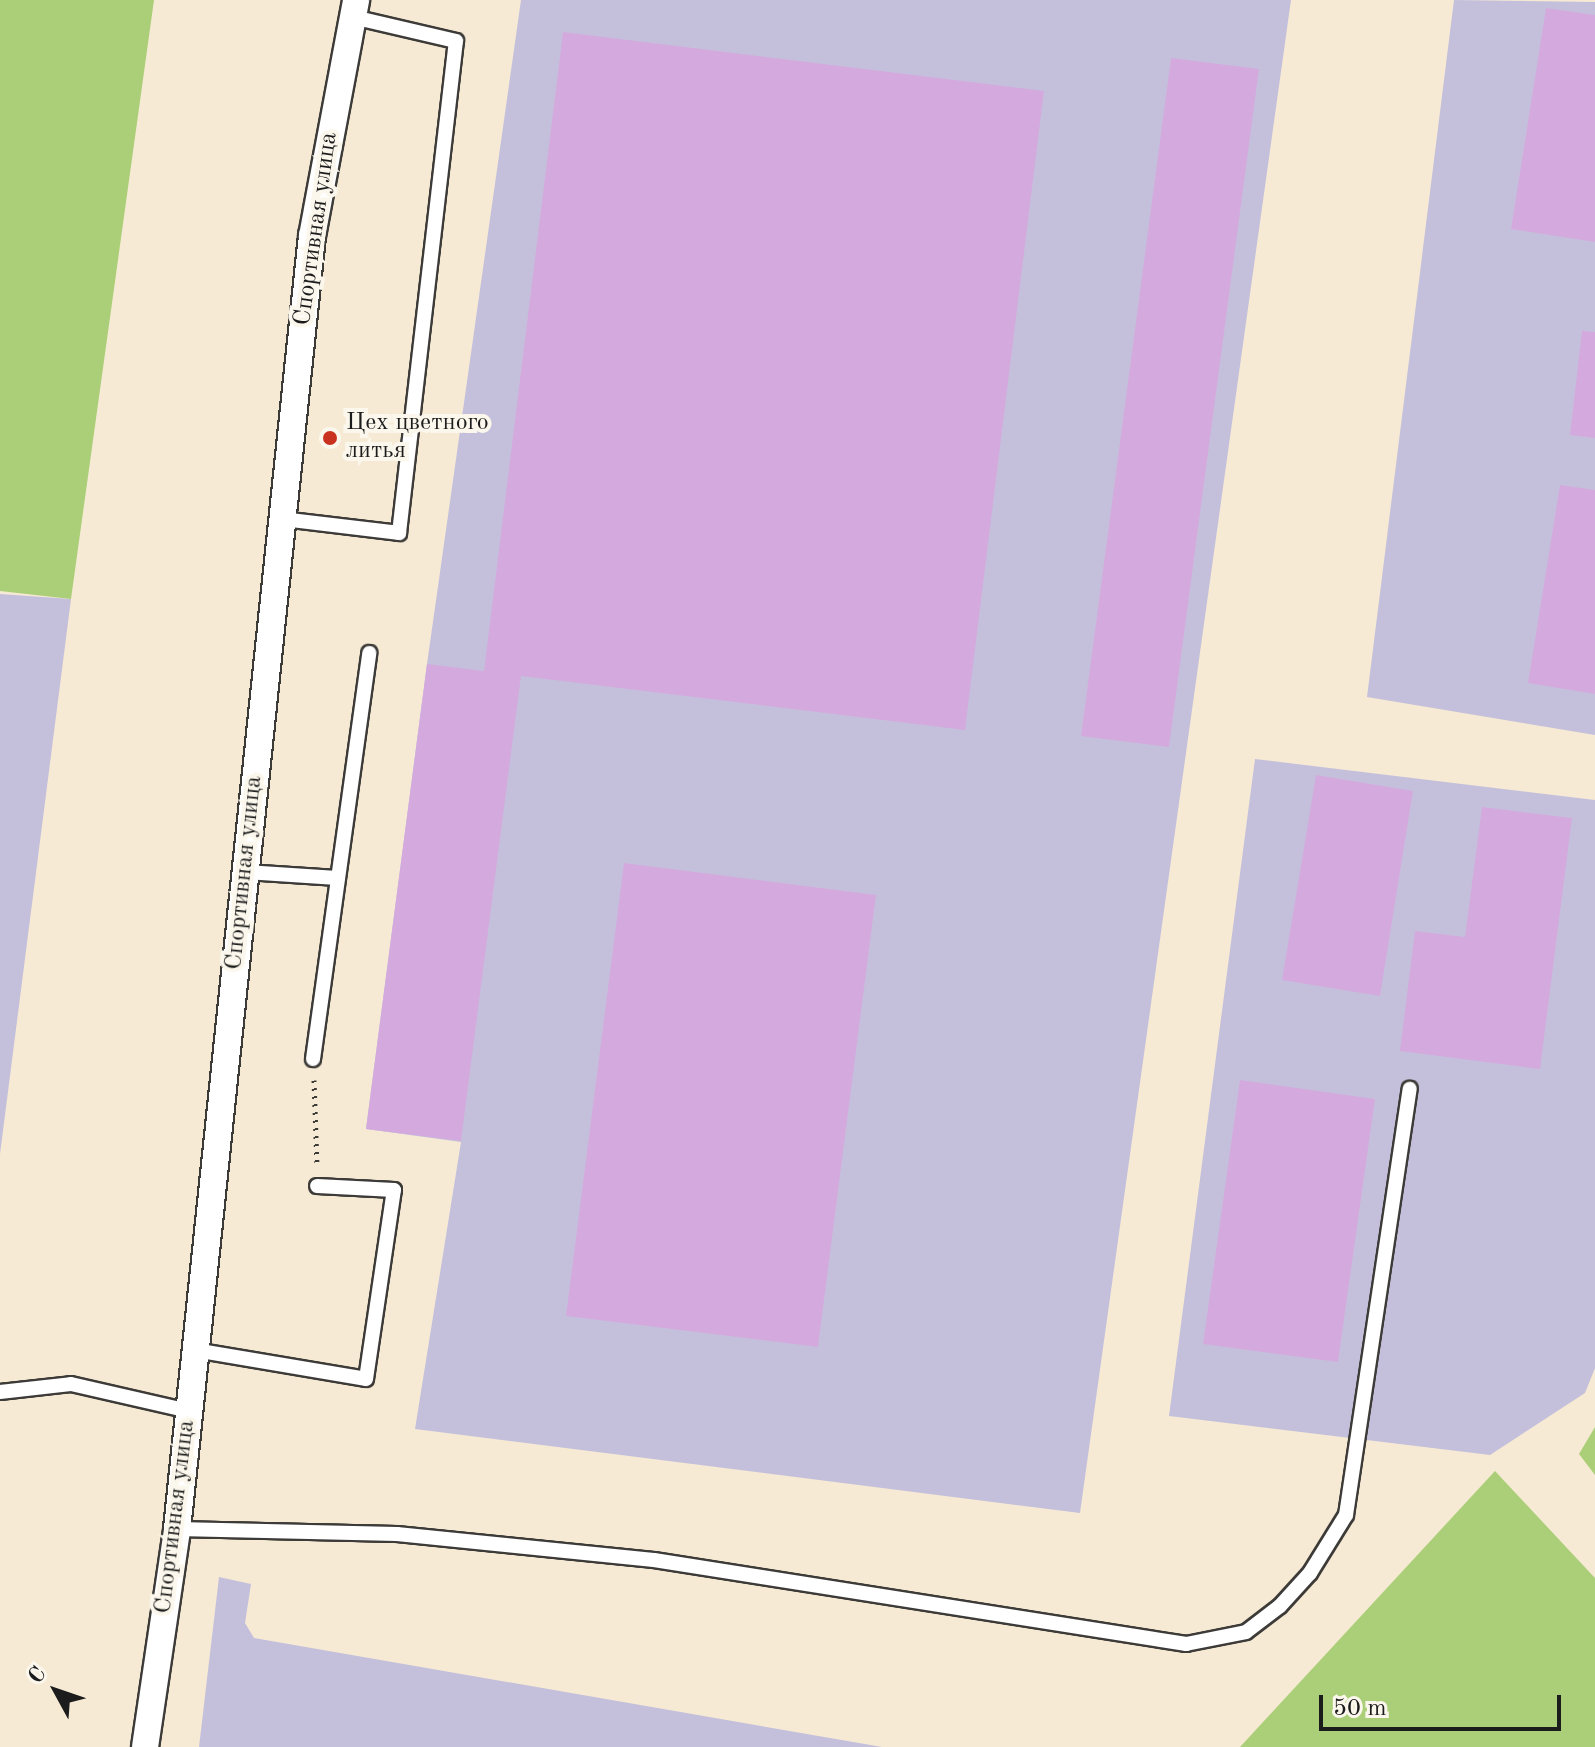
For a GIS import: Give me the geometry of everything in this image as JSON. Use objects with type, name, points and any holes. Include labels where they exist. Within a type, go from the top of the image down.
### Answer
[{"type":"street","name":"Спортивная улица","points":[[145,1747],[177,1529],[312,236],[354,8]]},
{"type":"lane","points":[[282,519],[399,533],[456,41],[354,8]]},
{"type":"lane","points":[[313,1059],[369,653]]},
{"type":"lane","points":[[245,872],[338,878]]},
{"type":"lane","points":[[177,1529],[397,1534],[654,1560],[1186,1644],[1246,1632],[1280,1606],[1310,1573],[1346,1515],[1410,1089]]},
{"type":"lane","points":[[195,1350],[366,1379],[394,1190],[317,1186]]},
{"type":"lane","points":[[0,1392],[71,1384],[189,1411]]},
{"type":"path","points":[[313,1059],[317,1186]]},
{"type":"shaded area","points":[[521,0],[1291,0],[1080,1513],[415,1429],[461,1142],[366,1129],[427,664]]},
{"type":"shaded area","points":[[1454,0],[1595,2],[1595,735],[1367,697]]},
{"type":"shaded area","points":[[0,594],[71,599],[0,1154]]},
{"type":"shaded area","points":[[1255,759],[1595,800],[1595,1368],[1585,1393],[1490,1455],[1169,1416]]},
{"type":"shaded area","points":[[219,1577],[251,1584],[245,1623],[254,1638],[882,1747],[199,1747]]},
{"type":"green space","points":[[0,0],[154,0],[71,599],[0,591]]},
{"type":"green space","points":[[1595,1427],[1595,1475],[1579,1454]]},
{"type":"green space","points":[[1495,1471],[1595,1578],[1595,1747],[1240,1747]]},
{"type":"building","points":[[1546,8],[1595,15],[1595,242],[1511,229]]},
{"type":"building","points":[[563,32],[1044,91],[965,730],[521,676],[461,1141],[366,1129],[427,664],[484,671]]},
{"type":"building","points":[[1171,58],[1259,69],[1169,747],[1081,736]]},
{"type":"building","points":[[1582,331],[1595,332],[1595,438],[1570,435]]},
{"type":"building","points":[[1560,485],[1595,490],[1595,694],[1528,683]]},
{"type":"building","points":[[1316,775],[1413,791],[1380,996],[1282,980]]},
{"type":"building","points":[[1482,807],[1572,818],[1540,1069],[1400,1051],[1415,931],[1465,937]]},
{"type":"building","points":[[624,863],[876,895],[818,1347],[566,1316]]},
{"type":"building","points":[[1240,1080],[1375,1099],[1338,1362],[1203,1344]]},
{"type":"place","name":"Цех цветного литья","points":[[330,438]]}]
